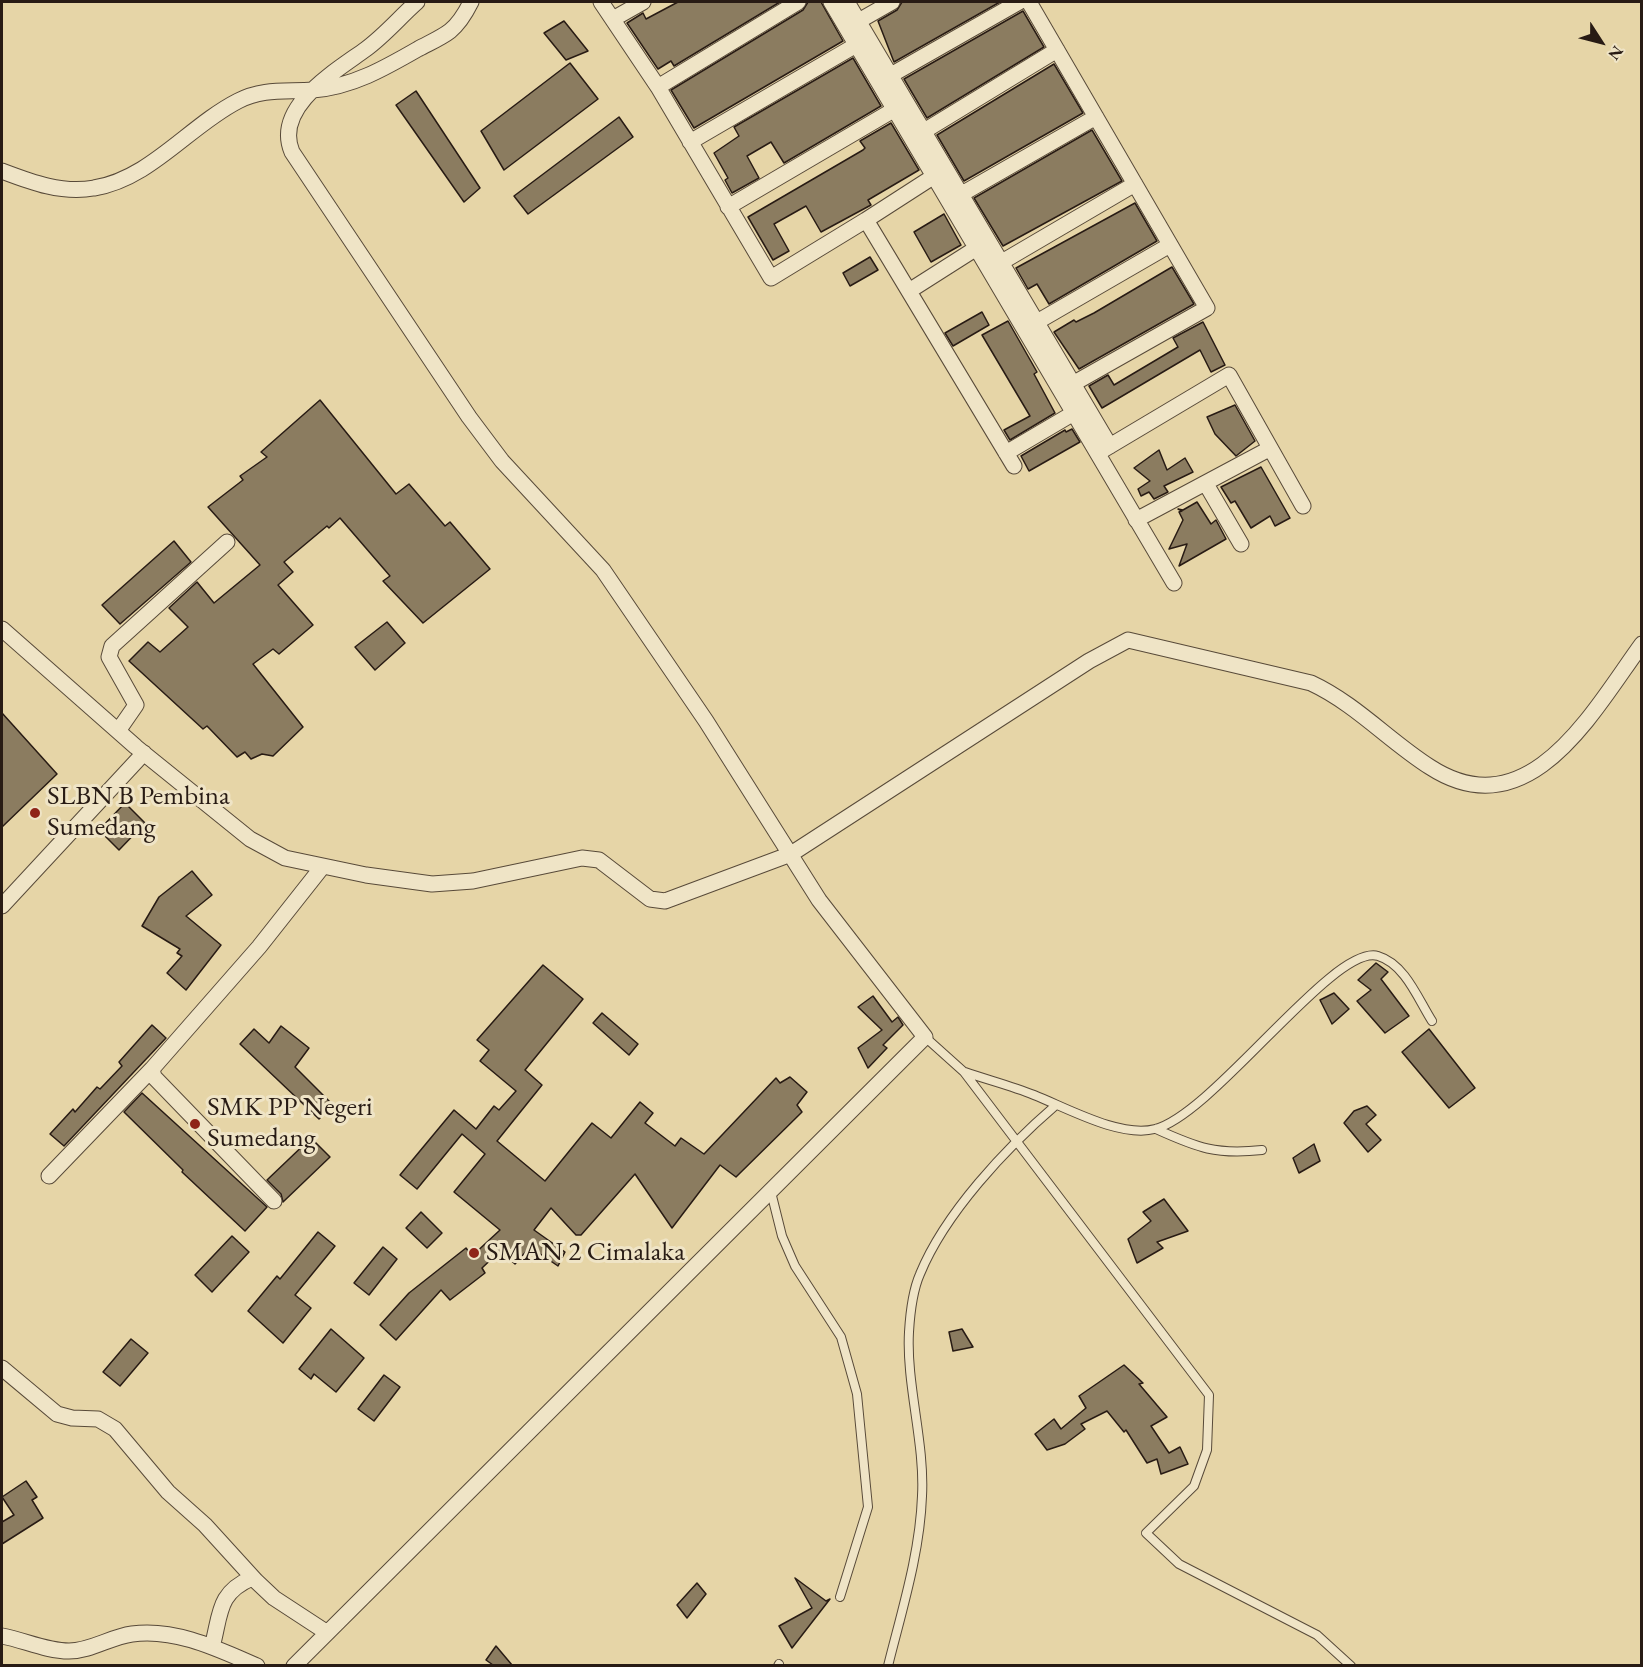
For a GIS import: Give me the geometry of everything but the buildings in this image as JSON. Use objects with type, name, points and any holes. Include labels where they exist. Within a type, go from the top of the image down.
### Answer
[{"type":"street","points":[[294,1665],[925,1037],[825,909],[706,721],[609,579],[483,437],[292,152],[287,140],[288,126],[297,108],[330,74],[368,48],[417,2]]},
{"type":"street","points":[[2,171],[59,189],[93,189],[110,184],[147,164],[212,116],[261,91],[314,90],[379,72],[450,32],[471,2]]},
{"type":"street","points":[[601,2],[658,87],[771,278],[940,172]]},
{"type":"street","points":[[613,20],[643,2]]},
{"type":"street","points":[[658,87],[798,2]]},
{"type":"street","points":[[831,2],[853,25],[863,41],[1031,326],[1085,412],[1136,520],[1174,583]]},
{"type":"street","points":[[847,2],[853,25]]},
{"type":"street","points":[[853,25],[892,2]]},
{"type":"street","points":[[885,79],[1019,2]]},
{"type":"street","points":[[1029,2],[1207,308],[1068,386]]},
{"type":"street","points":[[690,142],[863,41]]},
{"type":"street","points":[[918,134],[1057,50]]},
{"type":"street","points":[[728,207],[901,105]]},
{"type":"street","points":[[955,198],[1096,117]]},
{"type":"street","points":[[996,266],[1135,184]]},
{"type":"street","points":[[866,220],[1014,466]]},
{"type":"street","points":[[909,291],[983,244]]},
{"type":"street","points":[[1031,326],[1170,245]]},
{"type":"street","points":[[1104,450],[1229,375],[1303,506]]},
{"type":"street","points":[[1006,453],[1085,412]]},
{"type":"street","points":[[1136,520],[1269,449]]},
{"type":"street","points":[[1206,484],[1241,544]]},
{"type":"street","points":[[118,731],[136,705],[109,657],[112,646],[227,542]]},
{"type":"street","points":[[2,629],[118,731],[250,839],[292,860],[366,875],[432,884],[473,881],[582,858],[599,860],[650,899],[665,901],[790,854],[1089,661],[1128,640],[1311,683],[1338,697],[1428,766],[1453,779],[1486,786],[1522,777],[1547,762],[1584,723],[1641,644]]},
{"type":"street","points":[[2,906],[144,753]]},
{"type":"street","points":[[49,1176],[152,1069],[259,947],[323,866]]},
{"type":"street","points":[[152,1069],[154,1077],[274,1201]]},
{"type":"street","points":[[2,1368],[57,1414],[72,1418],[98,1419],[115,1429],[147,1469],[205,1525],[252,1578],[274,1598],[326,1632]]},
{"type":"street","points":[[212,1647],[224,1600],[229,1591],[252,1578]]},
{"type":"street","points":[[2,1636],[54,1650],[88,1648],[130,1635],[153,1633],[191,1640],[257,1665]]},
{"type":"lane","points":[[964,1072],[1033,1094],[1056,1105],[1130,1131],[1156,1129],[1187,1112],[1260,1046],[1316,989],[1352,961],[1365,956],[1377,956],[1390,962],[1406,977],[1432,1021]]},
{"type":"lane","points":[[925,1037],[964,1072],[1209,1395],[1207,1450],[1194,1486],[1146,1533],[1179,1564],[1317,1635],[1351,1665]]},
{"type":"lane","points":[[888,1665],[914,1557],[922,1495],[909,1333],[919,1276],[939,1238],[974,1190],[1017,1142],[1056,1105]]},
{"type":"lane","points":[[1156,1129],[1207,1149],[1230,1154],[1262,1150]]},
{"type":"lane","points":[[771,1192],[783,1236],[795,1266],[841,1337],[856,1394],[868,1507],[840,1597]]},
{"type":"place","name":"SLBN B Pembina Sumedang","points":[[35,813]]},
{"type":"place","name":"SMK PP Negeri Sumedang","points":[[195,1124]]},
{"type":"place","name":"SMAN 2 Cimalaka","points":[[474,1253]]}]
